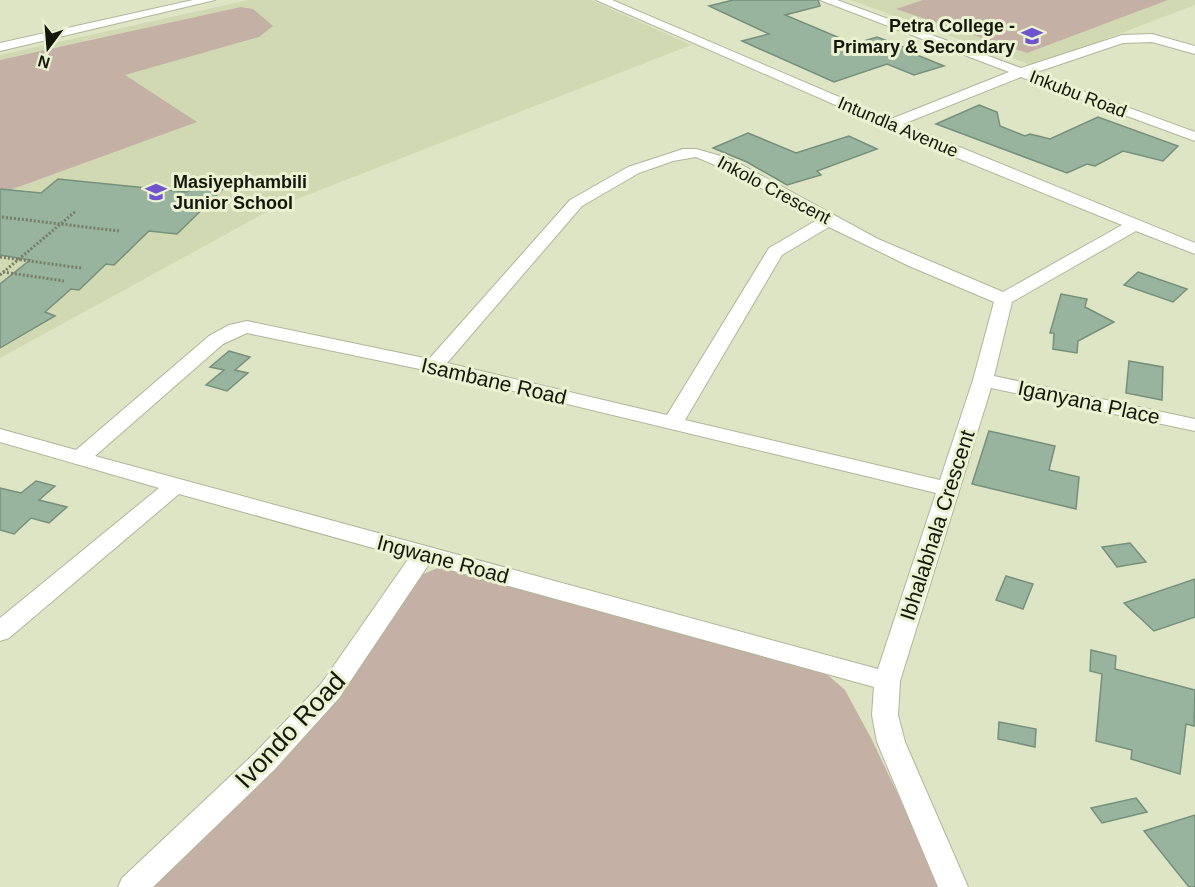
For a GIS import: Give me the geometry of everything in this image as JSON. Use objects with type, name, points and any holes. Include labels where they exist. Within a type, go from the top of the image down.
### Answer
[{"type":"street","points":[[0,47],[209,0]]},
{"type":"street","name":"Intundla Avenue","points":[[602,0],[1133,226],[1195,249]]},
{"type":"street","name":"Inkubu Road","points":[[826,0],[1195,137]]},
{"type":"street","points":[[891,124],[1022,72],[1110,42],[1134,37],[1165,41],[1195,50]]},
{"type":"street","name":"Inkolo Crescent","points":[[434,366],[576,203],[592,191],[622,176],[676,155],[696,153],[715,158],[829,220],[953,280],[1004,299]]},
{"type":"street","points":[[672,423],[775,252],[829,220]]},
{"type":"street","points":[[1004,299],[1133,226]]},
{"type":"street","name":"Ibhalabhala Crescent","points":[[953,887],[891,742],[885,715],[887,681],[982,380],[1004,299]]},
{"type":"street","name":"Isambane Road","points":[[81,457],[216,340],[236,329],[261,328],[434,366],[948,489]]},
{"type":"street","name":"Iganyana Place","points":[[982,380],[1195,425]]},
{"type":"street","name":"Ingwane Road","points":[[0,435],[175,486],[887,681]]},
{"type":"street","points":[[0,632],[175,486]]},
{"type":"street","name":"Ivondo Road","points":[[134,887],[265,761],[330,692],[424,554]]},
{"type":"path","points":[[2,274],[76,211]]},
{"type":"path","points":[[3,217],[119,231]]},
{"type":"path","points":[[0,257],[81,268]]},
{"type":"path","points":[[2,274],[64,281]]},
{"type":"shaded area","name":"Masiyephambili Junior School","points":[[248,0],[591,0],[691,45],[274,208],[0,358],[0,55]]},
{"type":"shaded area","name":"Petra College - Primary & Secondary","points":[[850,0],[1195,0],[1195,5],[1034,66]]},
{"type":"shaded area","name":"Petra College - Primary & Secondary","points":[[923,0],[1168,0],[1027,53],[896,9]]},
{"type":"shaded area","points":[[241,7],[253,9],[273,26],[259,37],[125,75],[197,122],[10,190],[0,189],[0,60]]},
{"type":"shaded area","points":[[440,567],[452,568],[806,666],[829,676],[845,690],[872,740],[942,887],[148,887],[414,578]]},
{"type":"building","points":[[733,0],[818,0],[820,6],[785,15],[854,44],[877,37],[912,50],[907,51],[944,66],[914,75],[887,64],[834,82],[742,41],[769,34],[709,6]]},
{"type":"building","points":[[979,105],[997,112],[1000,126],[1025,136],[1030,134],[1050,139],[1098,117],[1178,146],[1163,161],[1123,151],[1095,166],[1087,164],[1067,173],[936,124]]},
{"type":"building","points":[[748,133],[796,153],[849,136],[877,149],[817,171],[821,175],[787,185],[747,162],[713,148]]},
{"type":"building","points":[[205,178],[230,182],[177,234],[149,231],[114,265],[106,264],[79,290],[71,289],[45,312],[55,316],[0,348],[0,284],[30,260],[0,255],[0,189],[41,193],[58,179],[187,192]]},
{"type":"building","points":[[1138,272],[1187,289],[1173,302],[1124,285]]},
{"type":"building","points":[[1061,294],[1087,299],[1085,307],[1114,322],[1078,341],[1077,353],[1053,349],[1054,333],[1050,333]]},
{"type":"building","points":[[229,351],[250,357],[235,370],[248,373],[227,391],[206,385],[224,370],[210,367]]},
{"type":"building","points":[[1129,361],[1163,367],[1162,400],[1126,393]]},
{"type":"building","points":[[989,431],[1055,446],[1049,470],[1079,477],[1076,509],[972,484]]},
{"type":"building","points":[[36,481],[55,486],[39,500],[67,507],[49,523],[31,518],[14,534],[0,530],[0,488],[21,493]]},
{"type":"building","points":[[1130,543],[1146,562],[1117,567],[1102,547]]},
{"type":"building","points":[[1006,576],[1033,584],[1023,609],[996,600]]},
{"type":"building","points":[[1195,579],[1195,617],[1154,631],[1124,603]]},
{"type":"building","points":[[1091,650],[1116,656],[1115,669],[1195,690],[1194,726],[1186,724],[1180,774],[1131,759],[1132,750],[1096,741],[1102,674],[1090,671]]},
{"type":"building","points":[[999,722],[1036,729],[1035,747],[998,739]]},
{"type":"building","points":[[1136,798],[1147,812],[1102,823],[1091,808]]},
{"type":"building","points":[[1195,815],[1195,887],[1189,887],[1144,831]]},
{"type":"place","name":"Petra College - Primary & Secondary","points":[[1032,36]]},
{"type":"place","name":"Masiyephambili Junior School","points":[[156,192]]}]
